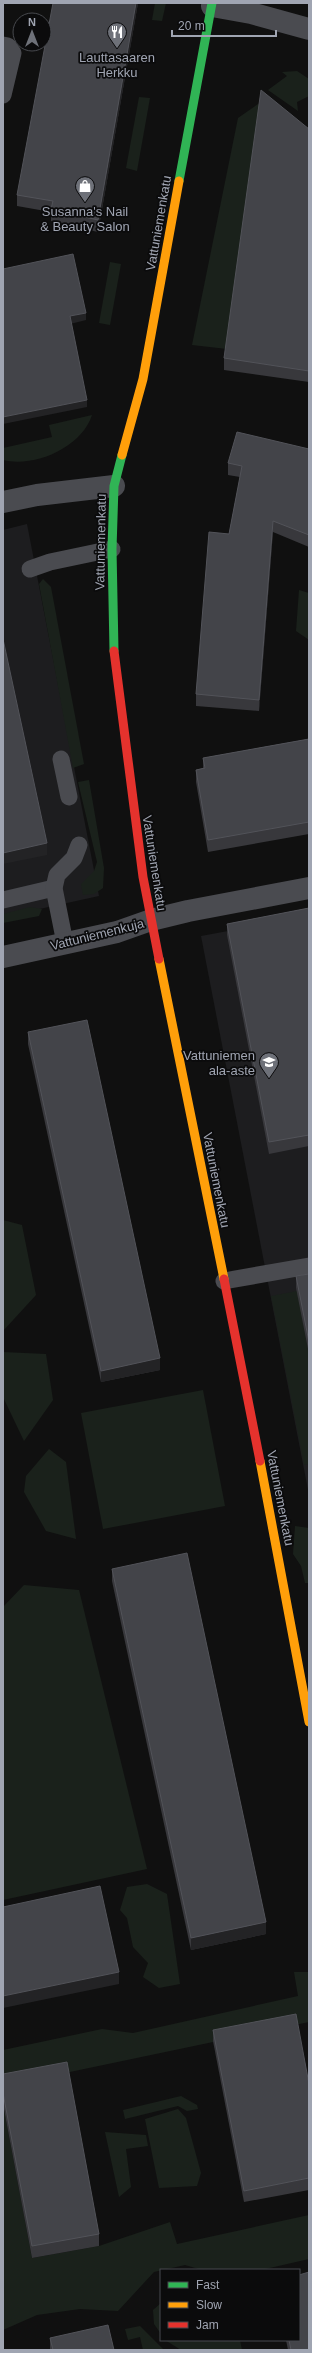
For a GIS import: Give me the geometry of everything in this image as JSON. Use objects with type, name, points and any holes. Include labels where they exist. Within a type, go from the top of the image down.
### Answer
[{"type":"street","points":[[212,4],[309,29]]},
{"type":"street","name":"Vattuniemenkatu","points":[[212,4],[143,379],[114,486],[112,549],[114,649],[135,829],[151,920],[285,1585],[305,1677],[309,1722]]},
{"type":"street","points":[[3,502],[37,495],[114,486]]},
{"type":"street","name":"Vattuniemenkuja","points":[[3,956],[117,932],[151,920],[309,888]]},
{"type":"lane","points":[[3,45],[8,46],[13,53],[3,95]]},
{"type":"lane","points":[[30,569],[50,562],[112,549]]},
{"type":"lane","points":[[61,759],[69,797]]},
{"type":"lane","points":[[65,943],[54,888],[57,875],[74,858],[79,845]]},
{"type":"lane","points":[[3,900],[54,888]]},
{"type":"lane","points":[[224,1281],[309,1266]]},
{"type":"shaded area","points":[[155,3],[166,3],[162,21],[152,20]]},
{"type":"shaded area","points":[[297,71],[309,79],[309,96],[297,102],[298,111],[268,90],[287,76],[282,72]]},
{"type":"shaded area","points":[[139,97],[150,98],[137,171],[126,168]]},
{"type":"shaded area","points":[[261,102],[227,349],[192,345],[238,118]]},
{"type":"shaded area","points":[[110,262],[121,264],[110,325],[99,323]]},
{"type":"shaded area","points":[[92,415],[87,426],[78,437],[56,452],[43,458],[29,461],[16,462],[3,460],[3,448],[52,437],[49,425]]},
{"type":"shaded area","points":[[27,524],[99,896],[3,917],[3,530]]},
{"type":"shaded area","points":[[43,579],[51,587],[84,764],[73,768],[39,584]]},
{"type":"shaded area","points":[[299,590],[309,593],[309,640],[296,631]]},
{"type":"shaded area","points":[[89,780],[104,868],[103,888],[94,894],[83,895],[81,884],[94,871],[97,862],[78,782]]},
{"type":"shaded area","points":[[30,907],[42,909],[39,916],[3,923],[3,914]]},
{"type":"shaded area","name":"Vattuniemen ala-aste","points":[[309,916],[309,1495],[201,936]]},
{"type":"shaded area","points":[[3,1220],[22,1225],[36,1295],[3,1331]]},
{"type":"shaded area","points":[[297,1291],[309,1354],[309,1464],[304,1465],[271,1296]]},
{"type":"shaded area","points":[[3,1352],[46,1354],[53,1400],[24,1441],[3,1397]]},
{"type":"shaded area","points":[[203,1390],[225,1506],[103,1529],[81,1413]]},
{"type":"shaded area","points":[[49,1449],[66,1462],[76,1539],[46,1531],[24,1492],[26,1476]]},
{"type":"shaded area","points":[[295,1526],[309,1528],[309,1583],[305,1583],[301,1566],[293,1554]]},
{"type":"shaded area","points":[[24,1585],[79,1590],[147,1869],[3,1900],[3,1607]]},
{"type":"shaded area","points":[[147,1884],[167,1894],[180,1984],[159,1988],[143,1977],[148,1963],[133,1947],[127,1918],[120,1910],[127,1887]]},
{"type":"shaded area","points":[[294,1972],[309,1972],[309,2022],[3,2086],[3,2050],[102,2029],[133,2033],[298,1996]]},
{"type":"shaded area","points":[[181,2096],[197,2105],[198,2109],[187,2111],[178,2106],[125,2119],[123,2110]]},
{"type":"shaded area","points":[[3,2104],[32,2258],[99,2246],[170,2222],[177,2244],[309,2215],[309,2259],[265,2269],[199,2269],[185,2265],[160,2269],[160,2271],[154,2272],[118,2311],[80,2309],[37,2315],[3,2330]]},
{"type":"shaded area","points":[[178,2109],[186,2118],[201,2173],[197,2186],[159,2188],[145,2119]]},
{"type":"shaded area","points":[[105,2132],[146,2135],[148,2146],[126,2149],[131,2187],[119,2197]]},
{"type":"shaded area","points":[[160,2304],[160,2333],[154,2324],[153,2310]]},
{"type":"shaded area","points":[[140,2326],[164,2350],[143,2350],[140,2337],[128,2340],[125,2329]]},
{"type":"shaded area","points":[[167,2341],[240,2341],[242,2350],[181,2350]]},
{"type":"building","points":[[53,3],[136,3],[98,220],[51,209],[53,201],[17,195],[44,52],[52,52],[51,12]]},
{"type":"building","points":[[261,90],[309,129],[309,371],[224,358]]},
{"type":"building","points":[[73,254],[86,313],[70,316],[87,400],[3,417],[3,269]]},
{"type":"building","points":[[237,432],[309,449],[309,535],[273,521],[259,700],[196,694],[209,532],[229,534],[242,466],[228,463]]},
{"type":"building","points":[[3,639],[47,843],[3,853]]},
{"type":"building","points":[[309,739],[309,822],[208,840],[196,770],[205,768],[203,758]]},
{"type":"building","points":[[309,908],[309,1135],[269,1142],[227,924]]},
{"type":"building","points":[[87,1020],[160,1358],[101,1371],[28,1032]]},
{"type":"building","points":[[309,1274],[309,1342],[296,1276]]},
{"type":"building","points":[[187,1553],[266,1922],[191,1938],[112,1569]]},
{"type":"building","points":[[100,1886],[119,1972],[3,1996],[3,1907]]},
{"type":"building","points":[[296,2014],[309,2084],[309,2178],[244,2191],[213,2030]]},
{"type":"building","points":[[67,2062],[99,2234],[32,2246],[3,2093],[3,2074]]},
{"type":"building","points":[[309,2272],[309,2350],[291,2350],[289,2341],[300,2341],[300,2275]]},
{"type":"building","points":[[108,2325],[114,2350],[53,2350],[50,2338]]},
{"type":"traffic: fast","points":[[179,181],[212,3]]},
{"type":"traffic: fast","points":[[114,651],[112,549],[114,486],[122,455]]},
{"type":"traffic: slow","points":[[122,455],[143,379],[179,181]]},
{"type":"traffic: slow","points":[[159,959],[224,1279]]},
{"type":"traffic: slow","points":[[260,1461],[309,1722]]},
{"type":"traffic: jam","points":[[114,651],[143,877],[159,959]]},
{"type":"traffic: jam","points":[[224,1279],[260,1461]]},
{"type":"place","name":"Lauttasaaren Herkku","points":[[117,49]]},
{"type":"place","name":"Susanna's Nail & Beauty Salon","points":[[85,203]]},
{"type":"place","name":"Vattuniemen ala-aste","points":[[269,1079]]}]
